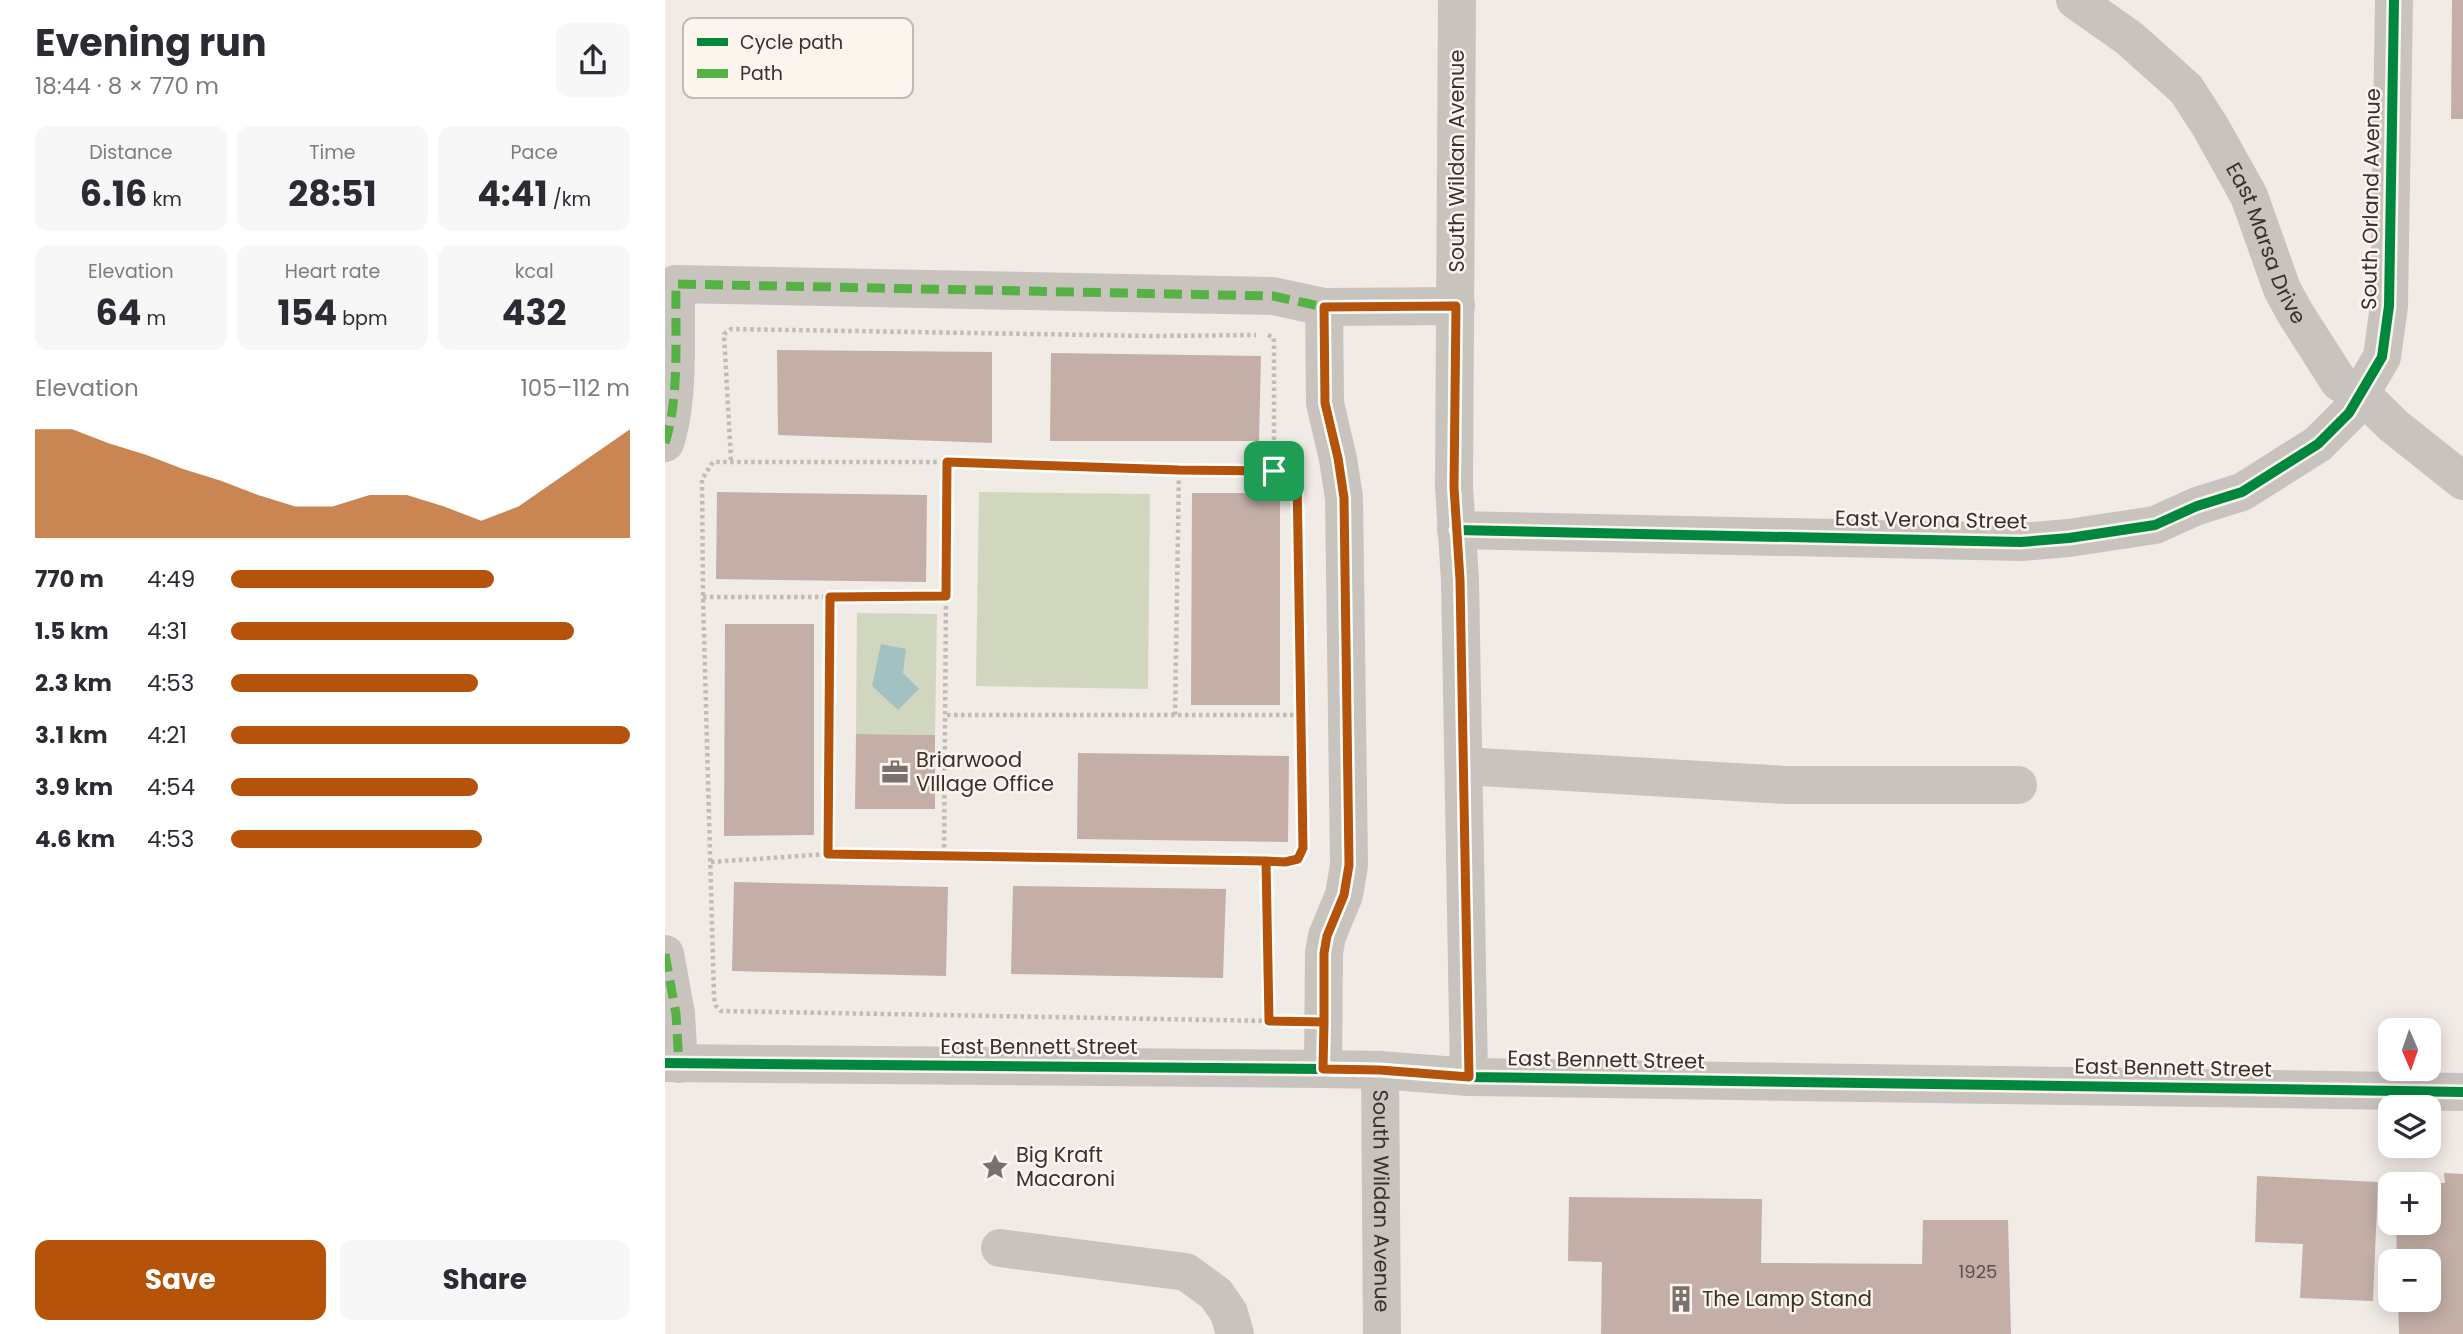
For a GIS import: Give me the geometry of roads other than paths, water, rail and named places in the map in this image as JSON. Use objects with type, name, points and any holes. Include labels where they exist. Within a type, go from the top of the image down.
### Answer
[{"type":"street","name":"South Wildan Avenue","points":[[1457,0],[1456,530],[1460,580],[1469,1077]]},
{"type":"street","name":"East Marsa Drive","points":[[2075,0],[2129,38],[2186,89],[2249,196],[2283,289],[2295,313],[2339,382],[2361,394],[2394,426],[2463,481]]},
{"type":"street","name":"South Orland Avenue","points":[[2361,394],[2382,357],[2389,306],[2394,0]]},
{"type":"street","points":[[665,443],[674,395],[676,284],[1273,296],[1324,307],[1456,306]]},
{"type":"street","points":[[1323,1069],[1324,953],[1327,936],[1344,895],[1349,865],[1344,498],[1325,403],[1324,307]]},
{"type":"street","name":"East Verona Street","points":[[1456,530],[2021,542],[2069,538],[2155,525],[2197,506],[2242,492],[2318,444],[2341,421],[2361,394]]},
{"type":"street","points":[[1464,766],[1786,785],[2018,785]]},
{"type":"street","points":[[665,954],[676,1014],[672,1064]]},
{"type":"street","name":"East Bennett Street","points":[[672,1064],[1323,1069],[1380,1070],[1469,1077],[2463,1092]]},
{"type":"street","name":"South Wildan Avenue","points":[[1380,1070],[1382,1334]]},
{"type":"street","points":[[1000,1248],[1186,1272],[1216,1294],[1229,1313],[1235,1334]]},
{"type":"water","points":[[881,644],[906,649],[903,673],[919,689],[898,710],[872,686]]},
{"type":"place","name":"Briarwood VIllage Office","points":[[895,772]]},
{"type":"place","name":"Big Kraft Macaroni","points":[[995,1167]]},
{"type":"place","name":"The Lamp Stand","points":[[1681,1299]]}]
